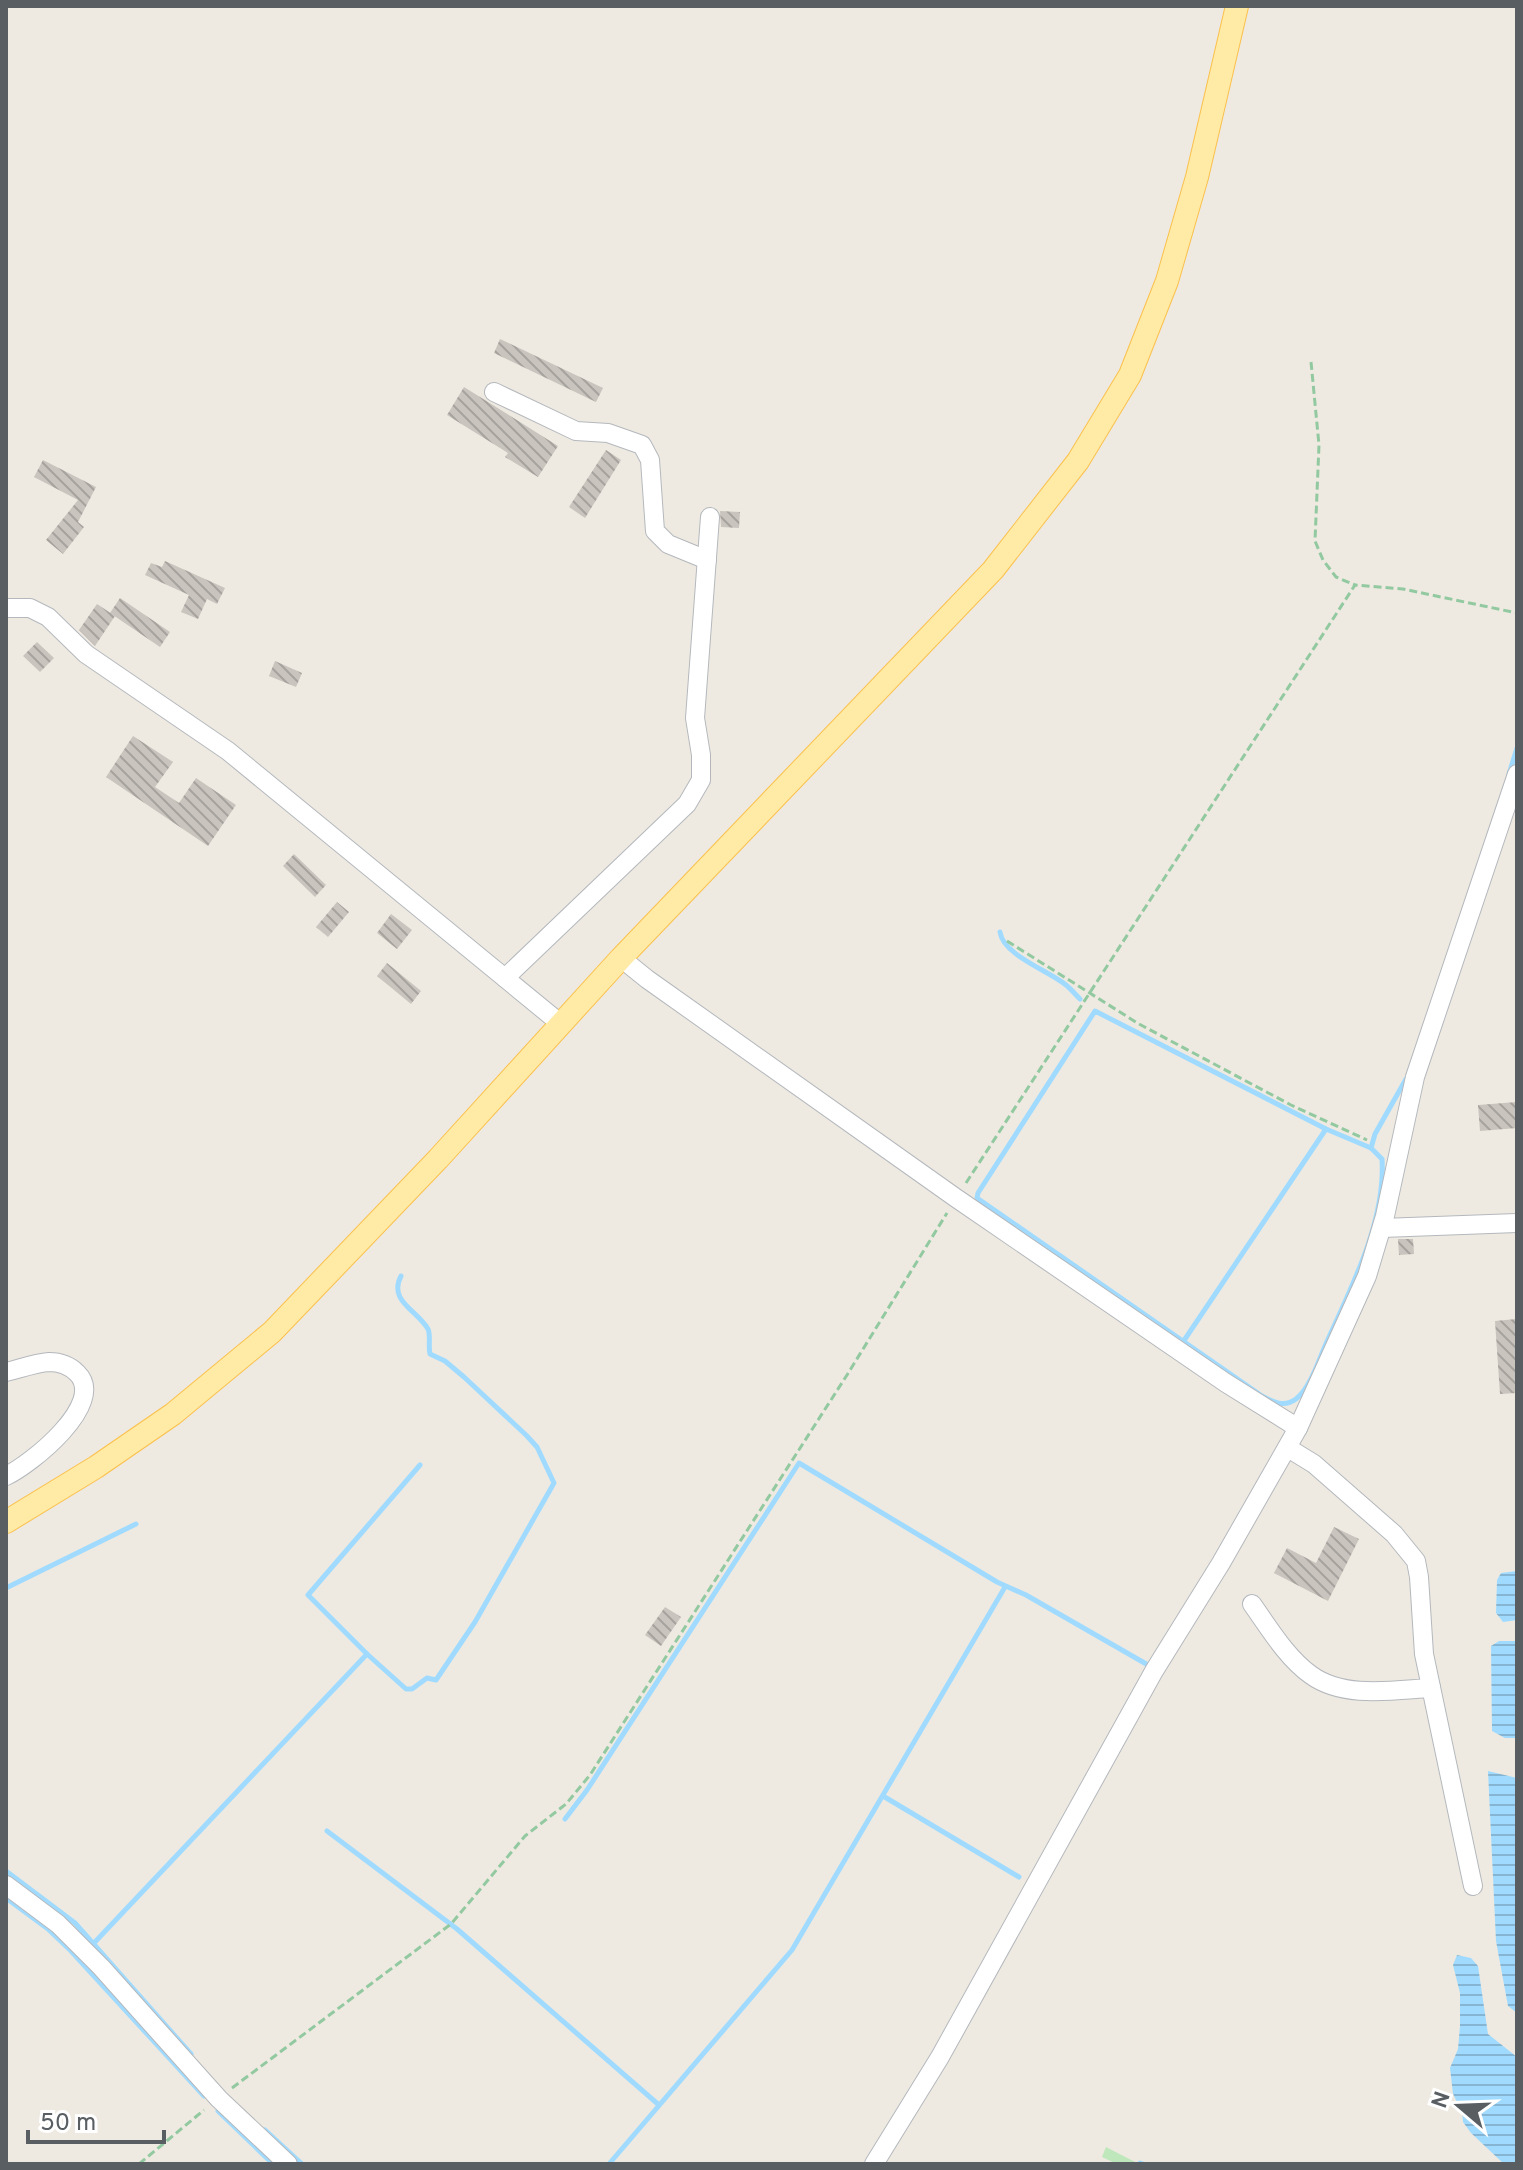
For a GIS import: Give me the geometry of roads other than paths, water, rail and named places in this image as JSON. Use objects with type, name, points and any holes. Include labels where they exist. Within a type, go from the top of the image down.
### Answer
[{"type":"main road","points":[[6,1522],[96,1467],[173,1414],[272,1332],[438,1159],[621,958],[993,570],[1078,461],[1130,375],[1167,281],[1197,177],[1237,6]]},
{"type":"street","points":[[494,392],[576,431],[608,433],[642,445],[650,460],[655,531],[668,544],[707,560]]},
{"type":"street","points":[[505,978],[687,804],[701,780],[701,755],[695,718],[710,517]]},
{"type":"street","points":[[6,608],[30,608],[48,617],[86,654],[228,751],[561,1024]]},
{"type":"street","points":[[874,2164],[940,2057],[1154,1671],[1298,1428],[1367,1276],[1382,1228],[1415,1077],[1517,774]]},
{"type":"street","points":[[621,958],[660,989],[956,1198],[1237,1390],[1298,1428]]},
{"type":"street","points":[[1382,1228],[1517,1223]]},
{"type":"street","points":[[6,1372],[49,1362],[69,1366],[82,1377],[84,1393],[77,1411],[53,1443],[6,1476]]},
{"type":"street","points":[[1288,1448],[1314,1464],[1394,1534],[1416,1561],[1424,1654],[1473,1886]]},
{"type":"street","points":[[1252,1604],[1310,1675],[1329,1685],[1367,1691],[1431,1688]]},
{"type":"street","points":[[6,1885],[69,1935],[219,2099],[288,2164]]},
{"type":"water","points":[[1517,1571],[1517,1620],[1503,1622],[1496,1613],[1497,1580],[1501,1573]]},
{"type":"water","points":[[1499,1641],[1517,1641],[1517,1738],[1505,1738],[1492,1731],[1491,1646]]},
{"type":"water","points":[[1488,1771],[1517,1778],[1517,2013],[1508,2006],[1496,1941]]},
{"type":"water","points":[[1457,1955],[1471,1958],[1478,1966],[1488,2034],[1517,2057],[1517,2164],[1504,2164],[1471,2133],[1463,2122],[1462,2112],[1453,2094],[1450,2068],[1458,2049],[1460,2026],[1460,1993],[1453,1965]]},
{"type":"waterway","points":[[1509,774],[1517,748]]},
{"type":"waterway","points":[[1000,932],[1009,948],[1068,987],[1080,999]]},
{"type":"waterway","points":[[1095,1011],[1326,1129],[1371,1148],[1382,1159],[1378,1207],[1364,1255],[1313,1374],[1292,1402],[1279,1403],[1262,1396],[977,1198],[1095,1011]]},
{"type":"waterway","points":[[1371,1148],[1375,1134],[1406,1079]]},
{"type":"waterway","points":[[1183,1342],[1326,1129]]},
{"type":"waterway","points":[[367,1654],[406,1689],[412,1689],[427,1678],[436,1680],[475,1622],[554,1483],[537,1447],[526,1435],[464,1377],[445,1361],[430,1354],[428,1329],[398,1292],[401,1276]]},
{"type":"waterway","points":[[565,1819],[587,1790],[799,1463],[997,1582],[1026,1595],[1148,1665]]},
{"type":"waterway","points":[[94,1943],[367,1654],[308,1595],[420,1465]]},
{"type":"waterway","points":[[6,1588],[136,1524]]},
{"type":"waterway","points":[[609,2164],[792,1950],[1005,1587]]},
{"type":"waterway","points":[[883,1796],[1019,1877]]},
{"type":"waterway","points":[[327,1831],[457,1929],[659,2105]]},
{"type":"waterway","points":[[6,1871],[75,1923],[191,2054]]},
{"type":"waterway","points":[[6,1898],[48,1929],[71,1951],[204,2096]]},
{"type":"waterway","points":[[218,2111],[273,2164]]},
{"type":"waterway","points":[[265,2130],[302,2164]]}]
